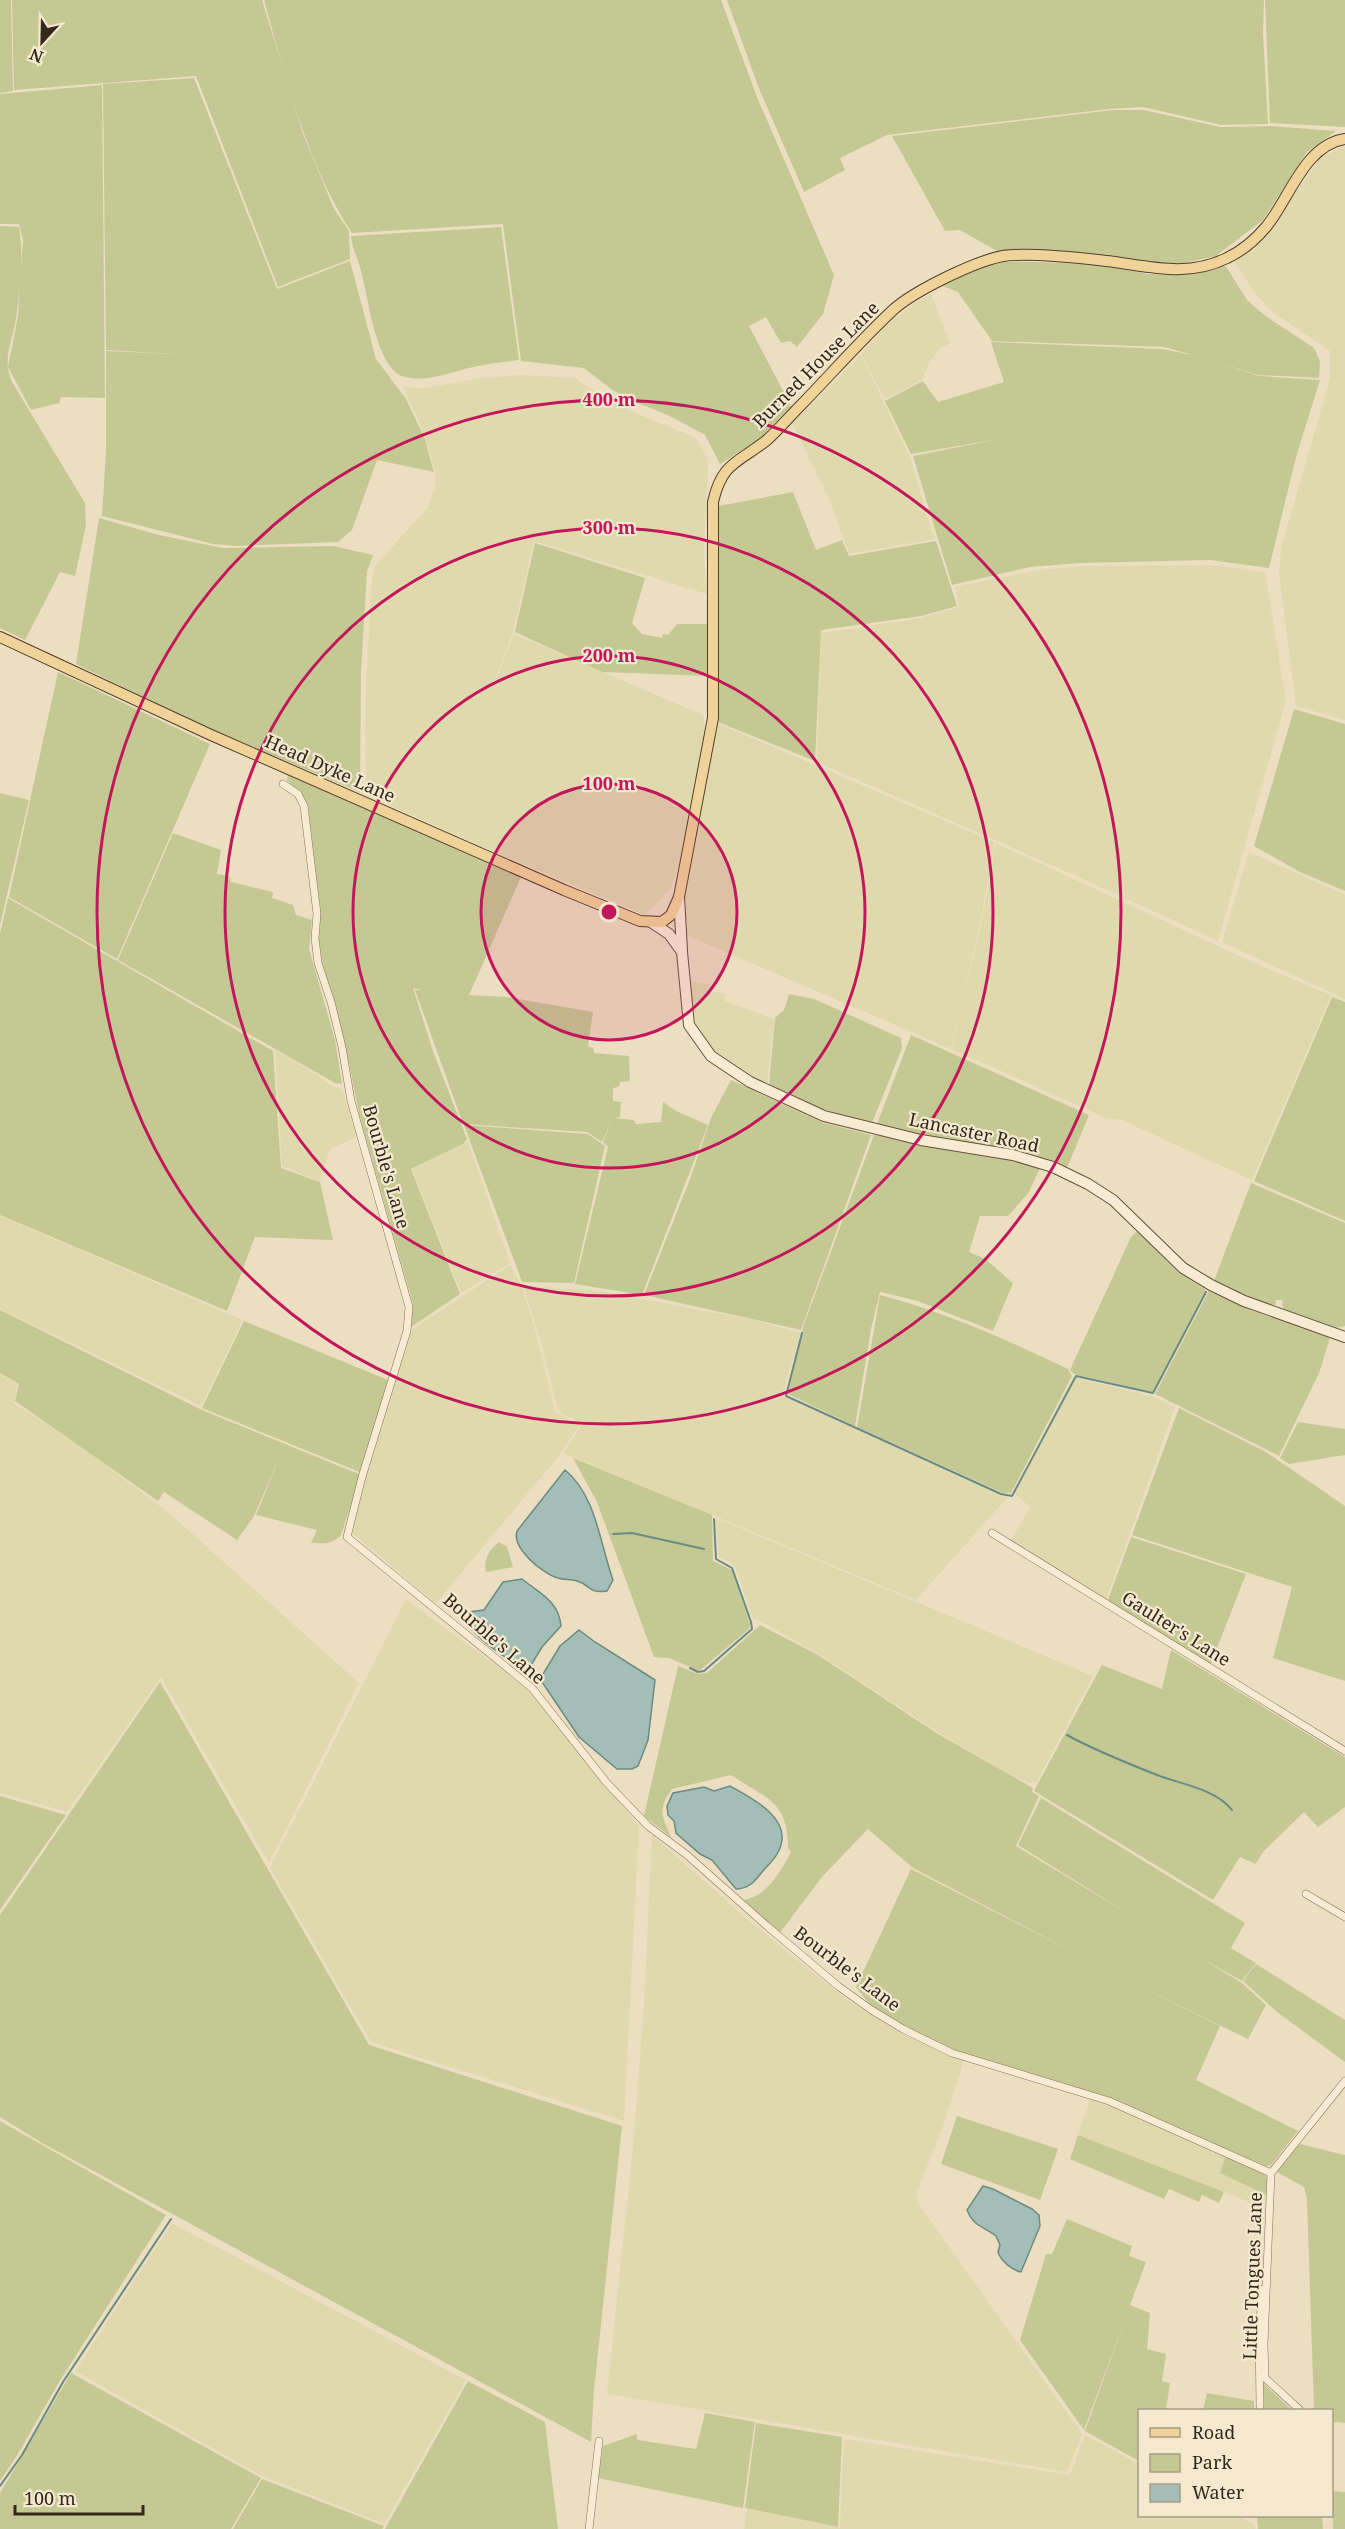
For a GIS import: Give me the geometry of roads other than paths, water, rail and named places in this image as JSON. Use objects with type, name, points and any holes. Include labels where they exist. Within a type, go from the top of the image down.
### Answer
[{"type":"main road","name":"Burned House Lane","points":[[651,922],[662,922],[670,915],[679,897],[713,718],[713,502],[720,477],[729,465],[768,439],[895,308],[936,283],[982,262],[1006,256],[1107,261],[1163,270],[1202,267],[1226,259],[1252,242],[1266,227],[1311,159],[1324,148],[1345,139]]},
{"type":"main road","name":"Head Dyke Lane","points":[[0,637],[362,802],[600,905],[640,921],[651,922]]},
{"type":"main road","name":"Lancaster Road","points":[[679,897],[688,1025],[711,1056],[750,1083],[824,1116],[921,1140],[1013,1155],[1053,1167],[1088,1184],[1113,1200],[1183,1268],[1211,1285],[1244,1301],[1345,1337]]},
{"type":"main road","points":[[651,922],[669,934],[682,952]]},
{"type":"street","name":"Bourble's Lane","points":[[283,784],[298,794],[304,806],[317,914],[315,938],[318,963],[331,1002],[351,1101],[409,1307],[407,1331],[362,1477],[347,1537],[532,1688],[606,1782],[648,1826],[687,1855],[838,1986],[870,2009],[903,2030],[952,2053],[1109,2101],[1271,2173]]},
{"type":"street","name":"Gaulter's Lane","points":[[992,1533],[1345,1751]]},
{"type":"street","points":[[1306,1894],[1345,1917]]},
{"type":"street","name":"Little Tongues Lane","points":[[1299,2409],[1265,2378],[1271,2173],[1345,2081]]},
{"type":"street","points":[[1260,2406],[1260,2305],[1267,2278]]},
{"type":"street","points":[[589,2529],[599,2441]]},
{"type":"water","points":[[565,1470],[584,1493],[596,1521],[613,1580],[607,1591],[596,1591],[577,1581],[552,1576],[537,1566],[523,1552],[516,1538],[517,1531]]},
{"type":"water","points":[[522,1579],[552,1604],[561,1626],[542,1647],[528,1670],[479,1637],[465,1621],[462,1613],[484,1610],[503,1582]]},
{"type":"water","points":[[579,1630],[655,1680],[648,1740],[638,1766],[632,1769],[617,1769],[579,1737],[540,1679],[560,1646]]},
{"type":"water","points":[[730,1786],[761,1805],[777,1821],[781,1831],[782,1842],[776,1856],[754,1881],[741,1889],[736,1889],[712,1860],[700,1854],[676,1833],[674,1821],[668,1815],[667,1806],[673,1793],[704,1787],[714,1791]]},
{"type":"water","points":[[983,2186],[1032,2209],[1039,2215],[1040,2226],[1021,2272],[1004,2262],[998,2252],[1000,2245],[996,2236],[976,2223],[967,2210]]},
{"type":"waterway","points":[[802,1333],[786,1396],[1001,1494],[1012,1496],[1076,1376],[1153,1393],[1206,1292]]},
{"type":"waterway","points":[[690,1668],[698,1672],[704,1671],[752,1629],[732,1568],[716,1559],[714,1519]]},
{"type":"waterway","points":[[613,1534],[632,1533],[704,1549]]},
{"type":"waterway","points":[[1067,1735],[1134,1766],[1207,1792],[1232,1810]]},
{"type":"waterway","points":[[0,2486],[22,2455],[63,2382],[171,2219]]}]
